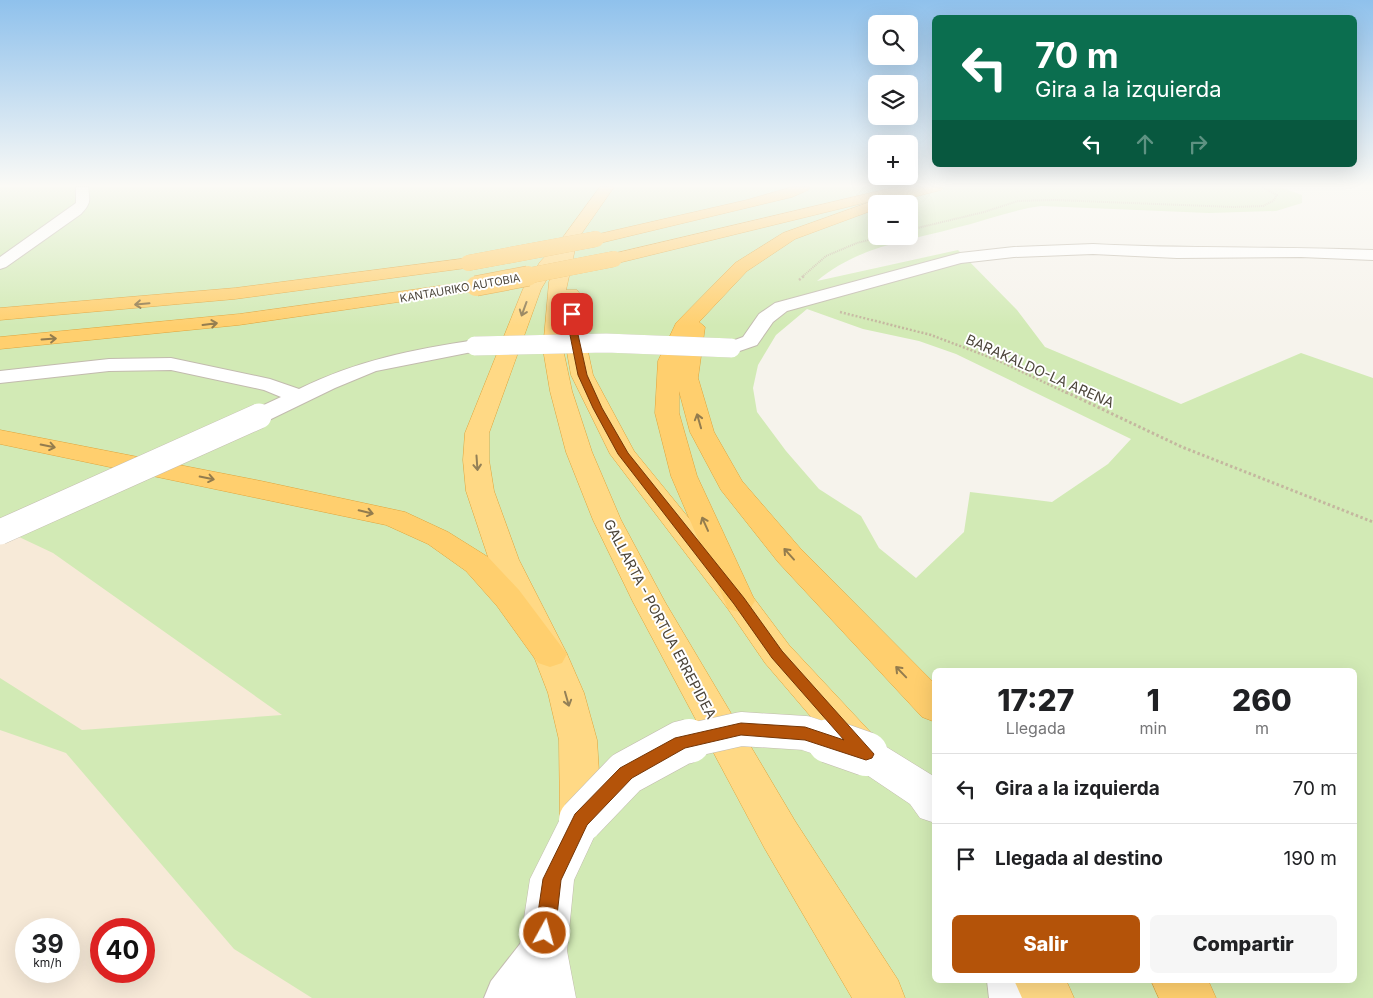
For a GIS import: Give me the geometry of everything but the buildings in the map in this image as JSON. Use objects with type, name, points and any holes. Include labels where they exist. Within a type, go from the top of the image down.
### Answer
[{"type":"highway","name":"GALLARTA - PORTUA ERREPIDEA","points":[[574,234],[570,240],[558,282],[553,349],[562,391],[579,452],[606,520],[649,602],[780,835],[880,998]]},
{"type":"highway","points":[[0,314],[192,299],[297,287],[472,274],[606,248],[653,234]]},
{"type":"highway","name":"KANTAURIKO AUTOBIA","points":[[606,248],[667,234]]},
{"type":"highway","name":"KANTAURIKO AUTOBIA","points":[[0,343],[188,326],[284,315],[472,274],[678,234]]},
{"type":"highway","points":[[739,601],[684,476],[666,413],[670,360],[683,327],[712,294],[741,266],[795,234]]},
{"type":"highway","points":[[570,240],[573,330],[582,375],[623,454],[739,601],[777,654],[866,754]]},
{"type":"highway","points":[[570,240],[546,266],[532,289],[478,432],[476,460],[480,491],[504,560],[550,654],[566,693],[578,740],[581,820]]},
{"type":"highway","name":"KANTAURIKO AUTOBIA","points":[[0,328],[104,320],[284,302],[472,274]]},
{"type":"highway","points":[[712,294],[694,329],[687,378],[706,441],[730,484],[789,555],[932,704]]},
{"type":"highway","points":[[0,437],[270,490],[395,518],[438,538],[477,564],[508,598],[550,654]]},
{"type":"highway","points":[[1040,983],[1048,998]]},
{"type":"highway","points":[[1178,983],[1191,998]]},
{"type":"street","points":[[0,264],[44,234]]},
{"type":"street","points":[[0,252],[32,243]]},
{"type":"street","points":[[0,532],[332,382],[368,367],[418,355],[475,346],[606,343],[731,348],[750,342],[766,318],[781,307],[960,258],[1014,252],[1093,249],[1177,253],[1301,252],[1373,255]]},
{"type":"street","points":[[0,377],[109,365],[171,364],[270,385],[301,397]]},
{"type":"street","points":[[551,998],[543,951],[552,879],[581,820],[626,773],[681,743],[741,729],[805,733],[866,754],[924,792],[932,801]]},
{"type":"street","points":[[508,998],[543,951]]},
{"type":"street","points":[[1012,983],[1014,998]]},
{"type":"path","points":[[805,300],[796,290],[799,280],[826,256],[868,241]]},
{"type":"path","name":"BARAKALDO-LA ARENA","points":[[805,300],[845,314],[931,335],[989,357],[1182,447],[1373,522]]},
{"type":"shaded area","points":[[0,458],[134,485],[523,998],[0,998]]},
{"type":"green space","points":[[0,234],[868,234],[868,245],[890,245],[849,260],[817,281],[958,250],[1017,310],[1045,347],[1181,404],[1301,353],[1373,378],[1373,998],[312,998],[234,949],[66,753],[0,730],[0,678],[82,730],[282,715],[53,553],[0,528]],"holes":[[[807,309],[863,329],[919,341],[956,354],[1131,439],[1108,464],[1052,502],[970,492],[964,532],[916,578],[879,548],[861,516],[819,489],[786,451],[757,412],[753,388],[758,365],[776,335]]]},
{"type":"green space","points":[[918,234],[933,234],[918,237]]},
{"type":"route","points":[[545,933],[552,879],[581,820],[626,773],[681,743],[741,729],[805,733],[866,754],[777,654],[739,601],[623,454],[582,375],[573,330],[572,314]]}]
